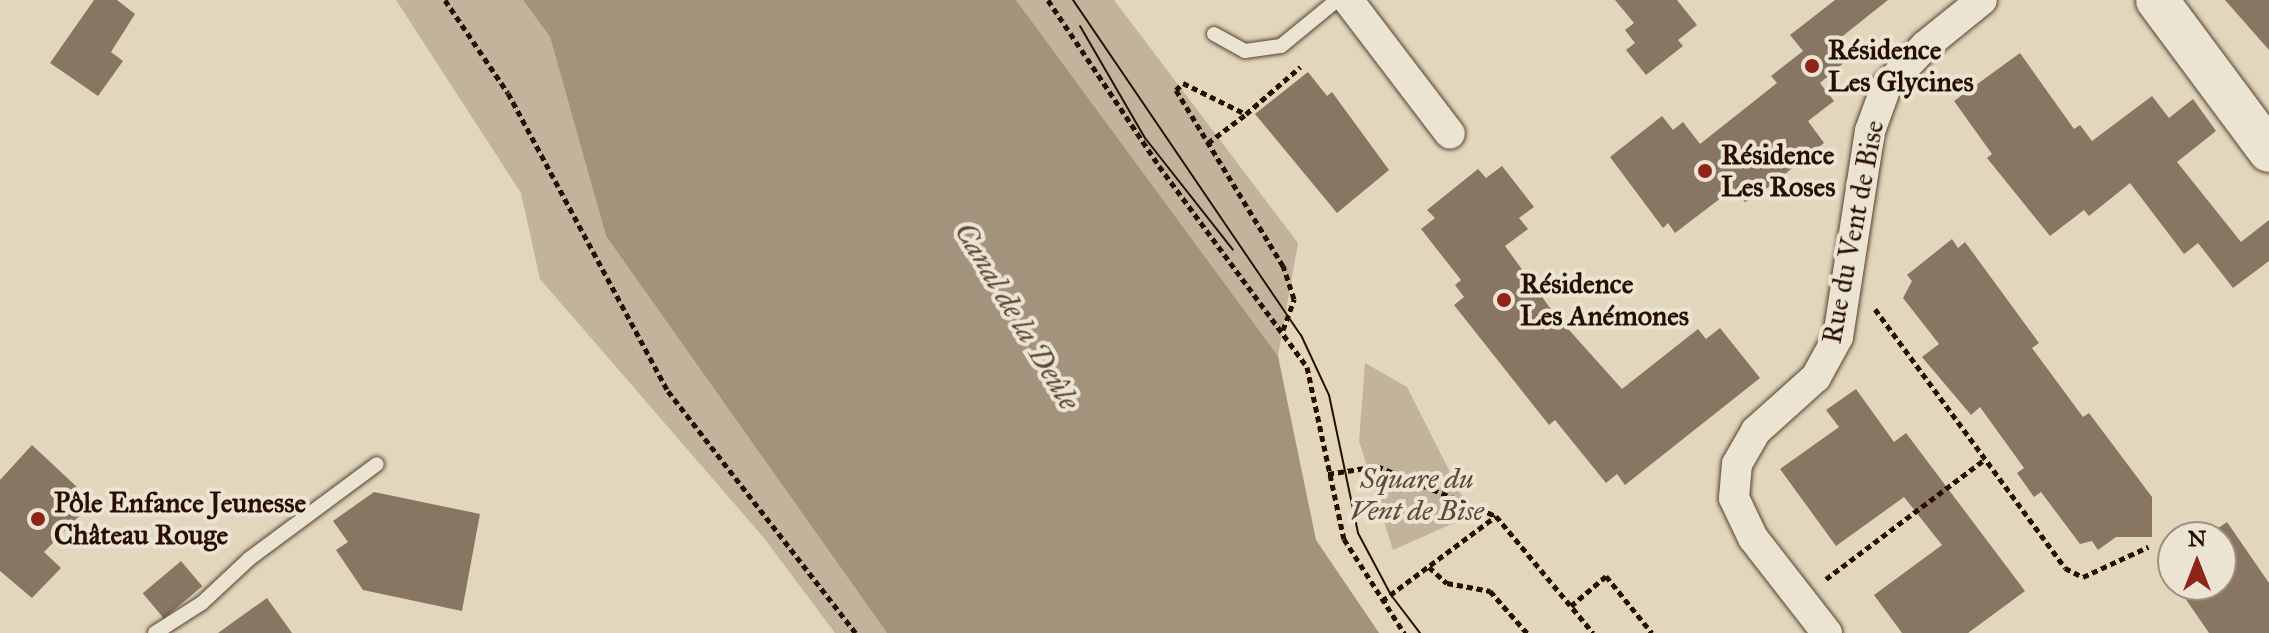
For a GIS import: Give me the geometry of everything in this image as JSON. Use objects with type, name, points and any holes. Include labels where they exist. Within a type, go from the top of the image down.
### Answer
[{"type":"street","points":[[1348,0],[1450,134]]},
{"type":"street","name":"Rue du Vent de Bise","points":[[1827,633],[1753,538],[1734,486],[1746,444],[1801,395],[1829,359],[1838,337],[1870,131],[1882,96],[1917,53],[1982,0]]},
{"type":"street","points":[[2157,0],[2269,151]]},
{"type":"lane","points":[[1214,34],[1245,51],[1281,46],[1337,0]]},
{"type":"lane","points":[[155,633],[202,603],[249,559],[377,464]]},
{"type":"path","points":[[445,0],[508,93],[668,391],[856,633]]},
{"type":"path","points":[[1048,0],[1174,188],[1283,330],[1307,367],[1344,539],[1404,633]]},
{"type":"path","points":[[1208,143],[1302,65]]},
{"type":"path","points":[[1246,114],[1183,83],[1176,90],[1283,266],[1294,299],[1283,330]]},
{"type":"path","points":[[1849,273],[2065,568],[2083,577],[2148,547]]},
{"type":"path","points":[[1801,600],[1985,459]]},
{"type":"path","points":[[1328,474],[1377,466],[1496,516],[1593,633]]},
{"type":"path","points":[[1381,601],[1496,516]]},
{"type":"path","points":[[1429,567],[1447,583],[1490,591],[1529,632]]},
{"type":"path","points":[[1571,606],[1606,576],[1652,633]]},
{"type":"green space","points":[[396,0],[523,0],[550,37],[606,236],[887,633],[835,633],[764,538],[540,279],[521,193]]},
{"type":"green space","points":[[1016,0],[1114,0],[1298,243],[1278,356]]},
{"type":"green space","name":"Square du Vent de Bise","points":[[1365,363],[1407,387],[1468,508],[1456,522],[1393,550],[1359,441]]},
{"type":"water","name":"Canal de la Deûle","points":[[523,0],[1016,0],[1278,356],[1316,540],[1379,633],[887,633],[606,236],[550,37]]},
{"type":"building","points":[[94,0],[117,0],[135,14],[111,52],[123,61],[98,96],[50,63]]},
{"type":"building","points":[[1615,0],[1677,0],[1697,25],[1678,40],[1683,46],[1646,75],[1626,50],[1635,43],[1625,30],[1634,23]]},
{"type":"building","name":"Résidence Les Roses","points":[[1835,0],[1888,0],[1839,39],[1852,56],[1820,83],[1834,101],[1808,121],[1824,143],[1756,197],[1745,202],[1734,188],[1675,233],[1668,223],[1663,228],[1610,157],[1662,116],[1673,130],[1683,122],[1700,144],[1777,83],[1771,76],[1803,51],[1790,35]]},
{"type":"building","points":[[2225,0],[2269,0],[2269,50]]},
{"type":"building","points":[[2020,53],[2074,129],[2080,125],[2092,141],[2152,96],[2169,118],[2193,99],[2216,131],[2177,162],[2241,242],[2269,220],[2269,261],[2233,288],[2198,243],[2184,254],[2130,183],[2089,216],[2084,210],[2050,236],[1987,158],[1992,154],[1954,101]]},
{"type":"building","points":[[1308,72],[1327,96],[1332,92],[1389,170],[1337,213],[1255,114]]},
{"type":"building","points":[[1502,166],[1534,207],[1519,218],[1528,229],[1505,246],[1553,312],[1622,389],[1698,329],[1706,339],[1720,328],[1760,378],[1625,485],[1617,474],[1606,483],[1555,420],[1549,425],[1454,305],[1464,297],[1455,285],[1461,280],[1421,229],[1435,218],[1427,210],[1478,169],[1486,178]]},
{"type":"building","points":[[1952,239],[1958,248],[1965,242],[2039,343],[2032,348],[2083,417],[2089,413],[2152,497],[2152,537],[2116,537],[2098,550],[2092,541],[2080,544],[2041,492],[2034,497],[2017,473],[2024,468],[1980,407],[1971,415],[1922,357],[1939,344],[1903,298],[1912,281],[1907,275]]},
{"type":"building","points":[[1856,389],[1894,442],[1906,433],[2025,591],[1968,633],[1902,633],[1874,595],[1942,545],[1904,497],[1836,546],[1780,469],[1839,427],[1826,410]]},
{"type":"building","name":"Pôle Enfance Jeunesse Château Rouge","points":[[32,445],[93,502],[44,552],[61,568],[32,598],[0,571],[0,480]]},
{"type":"building","points":[[374,492],[480,514],[462,611],[363,590],[336,550],[348,542],[333,521]]},
{"type":"building","points":[[2237,537],[2269,583],[2269,633],[2209,633],[2187,601],[2237,601]]},
{"type":"building","points":[[181,561],[202,586],[164,618],[143,593]]},
{"type":"building","points":[[267,598],[292,633],[218,633]]},
{"type":"tram line","points":[[1073,0],[1301,335],[1329,395],[1358,533],[1391,595],[1420,633]]},
{"type":"tram line","points":[[1080,26],[1145,138],[1233,250]]},
{"type":"place","name":"Résidence Les Glycines","points":[[1812,66]]},
{"type":"place","name":"Résidence Les Roses","points":[[1705,171]]},
{"type":"place","name":"Résidence Les Anémones","points":[[1504,300]]},
{"type":"place","name":"Pôle Enfance Jeunesse Château Rouge","points":[[38,519]]}]
